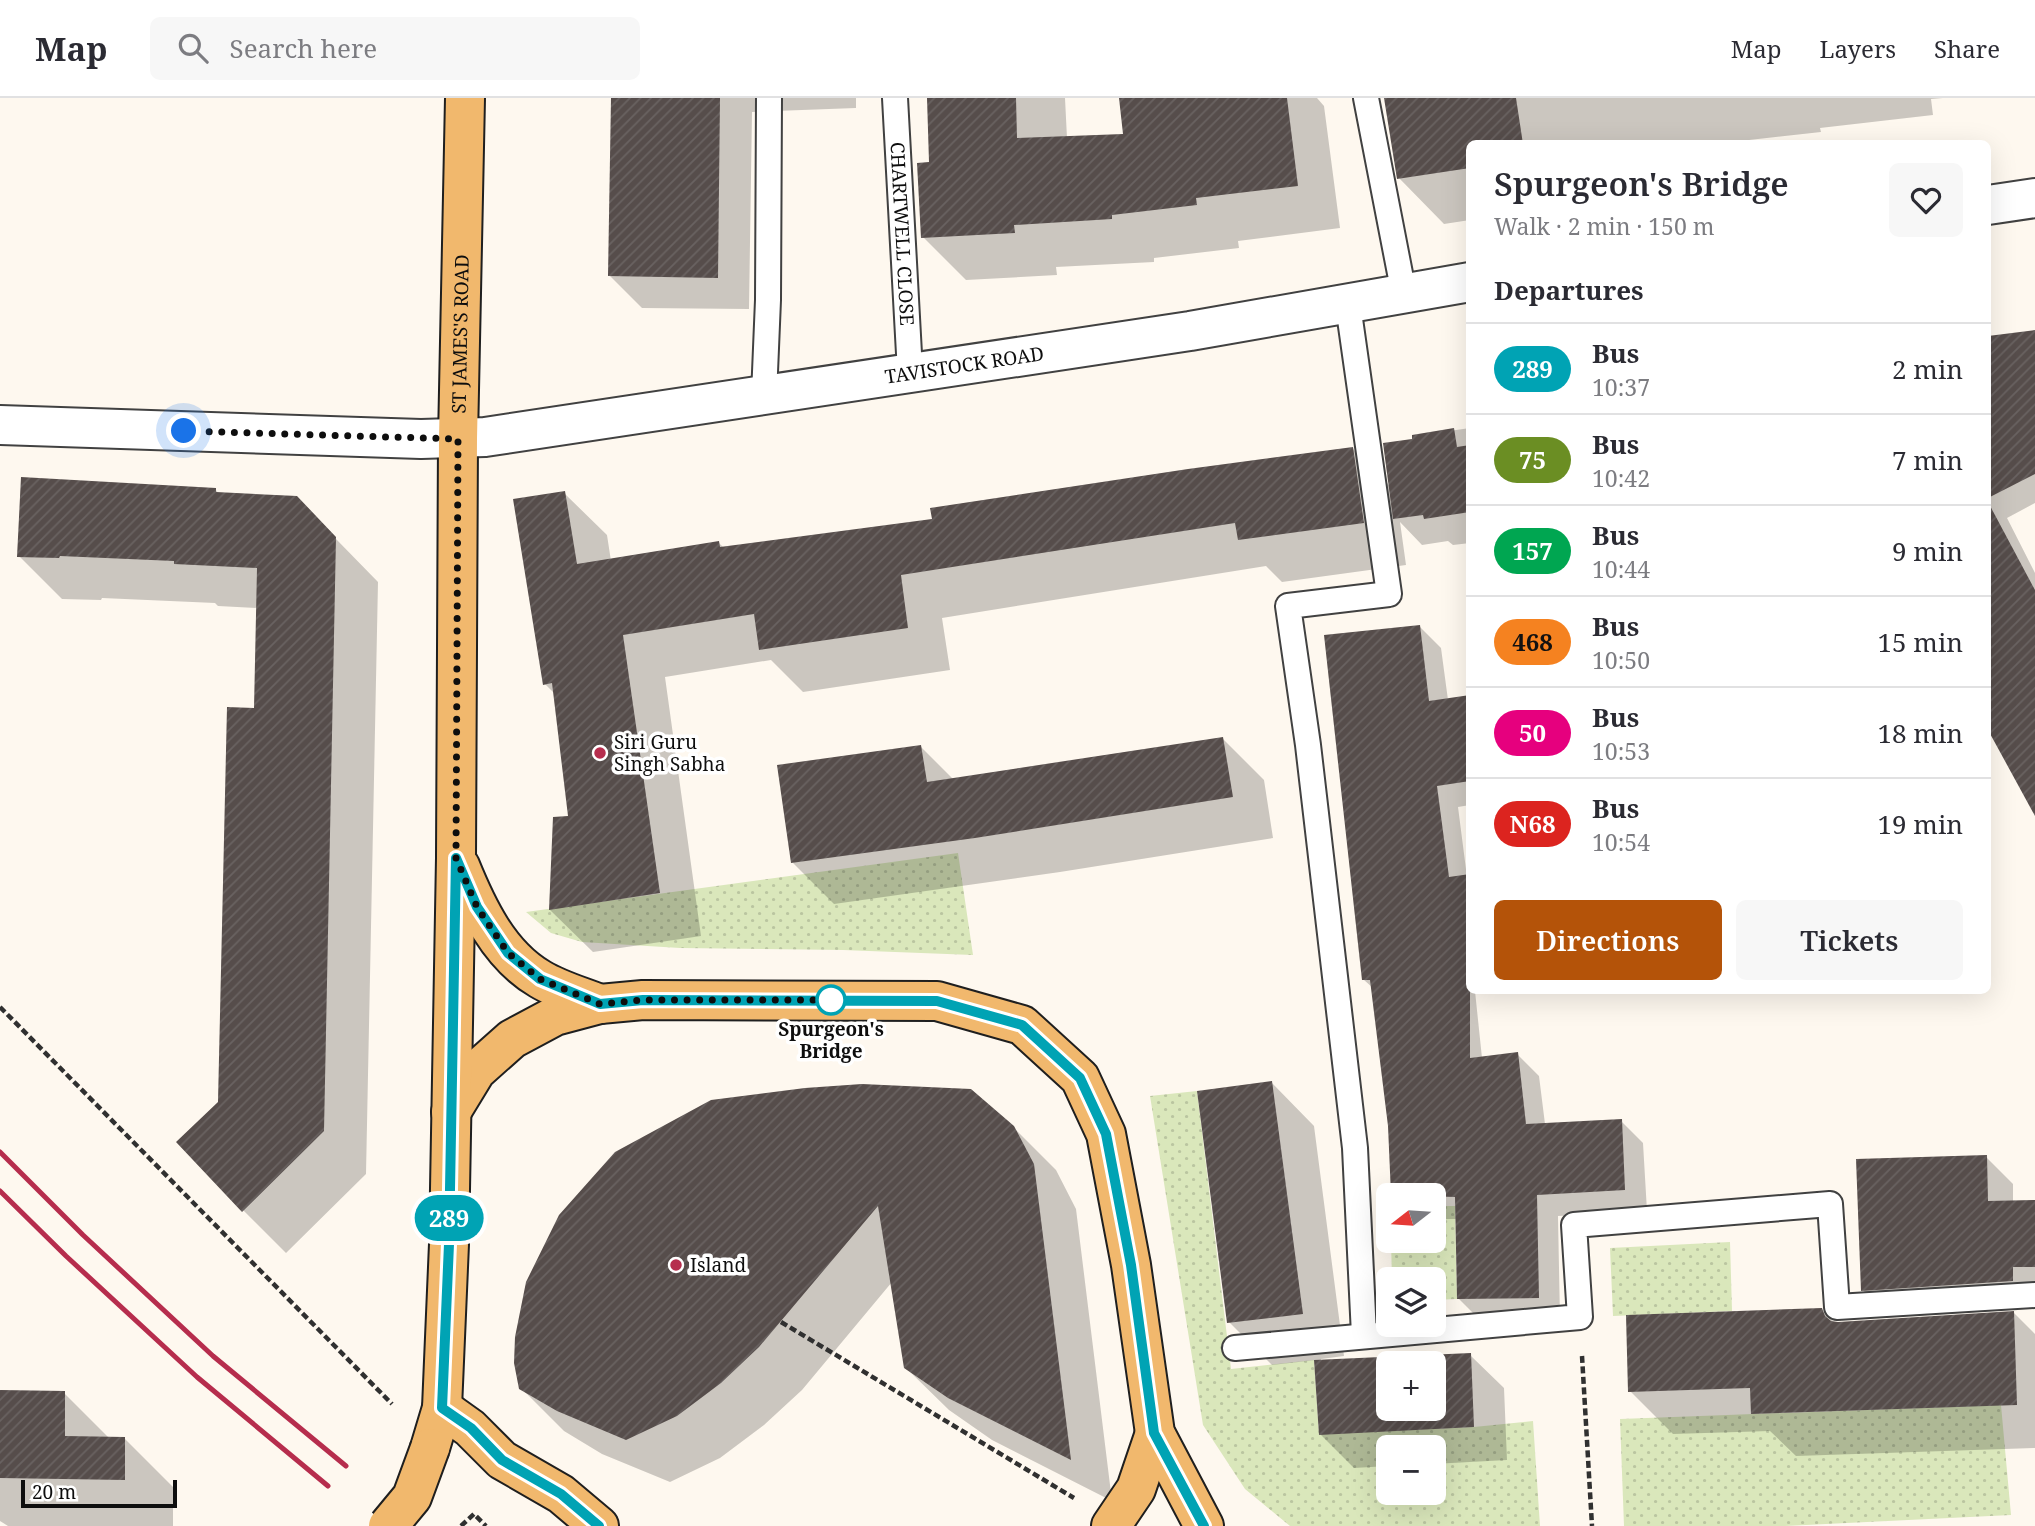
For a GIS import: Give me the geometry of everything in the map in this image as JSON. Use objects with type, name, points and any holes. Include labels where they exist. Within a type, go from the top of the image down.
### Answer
[{"type":"main road","name":"ST JAMES'S ROAD","points":[[388,1526],[412,1497],[442,1408],[449,1244],[456,858],[458,439],[465,98]]},
{"type":"main road","points":[[456,858],[477,907],[508,953],[540,979],[600,1004]]},
{"type":"main road","points":[[451,1112],[476,1071],[512,1039],[555,1016],[600,1004],[643,1000],[937,1001],[1022,1025],[1080,1078],[1106,1134],[1131,1265],[1154,1433],[1204,1526]]},
{"type":"main road","points":[[442,1408],[471,1428],[502,1460],[561,1494],[599,1526]]},
{"type":"main road","points":[[1111,1526],[1136,1489],[1154,1433]]},
{"type":"street","points":[[1991,205],[2035,198]]},
{"type":"street","name":"TAVISTOCK ROAD","points":[[0,425],[458,439],[551,428],[1190,331],[1466,283]]},
{"type":"lane","points":[[764,396],[768,300],[769,98]]},
{"type":"lane","name":"CHARTWELL CLOSE","points":[[895,98],[910,372]]},
{"type":"lane","points":[[1366,98],[1404,294]]},
{"type":"lane","points":[[1348,305],[1389,594],[1288,606],[1308,745],[1355,1148],[1363,1335]]},
{"type":"lane","points":[[1235,1348],[1580,1317],[1574,1225],[1830,1204],[1837,1307],[2035,1295]]},
{"type":"path","points":[[0,1007],[393,1404]]},
{"type":"path","points":[[1580,1317],[1591,1526]]},
{"type":"path","points":[[781,1321],[1081,1503]]},
{"type":"path","points":[[461,1526],[474,1514],[485,1526]]},
{"type":"green space","points":[[958,853],[973,955],[680,948],[582,942],[551,933],[526,912]]},
{"type":"green space","points":[[1197,1091],[1231,1369],[1314,1360],[1319,1434],[1474,1427],[1533,1421],[1540,1526],[1290,1526],[1245,1489],[1203,1425],[1150,1096]]},
{"type":"green space","points":[[1446,1206],[1455,1206],[1457,1299],[1446,1299],[1446,1267],[1392,1267],[1391,1253],[1446,1253]]},
{"type":"green space","points":[[1730,1242],[1732,1311],[1613,1316],[1610,1248]]},
{"type":"green space","points":[[2001,1405],[2011,1515],[1785,1526],[1624,1526],[1620,1419]]},
{"type":"building","points":[[611,98],[720,98],[718,278],[608,276]]},
{"type":"building","points":[[927,98],[1016,98],[1017,138],[1123,134],[1119,98],[1287,98],[1298,186],[1196,198],[1197,205],[1112,215],[1112,219],[1014,225],[1015,233],[921,238],[917,163],[929,162]]},
{"type":"building","points":[[1384,98],[1516,98],[1522,140],[1466,140],[1466,169],[1397,179]]},
{"type":"building","points":[[2035,330],[2035,474],[1991,496],[1991,336]]},
{"type":"building","points":[[1454,428],[1457,447],[1466,446],[1466,513],[1424,519],[1423,515],[1393,519],[1383,443],[1412,439],[1412,435]]},
{"type":"building","points":[[1353,447],[1364,523],[1238,540],[1235,523],[901,575],[908,628],[759,650],[754,614],[623,635],[660,893],[549,910],[553,817],[568,816],[552,683],[543,685],[513,499],[565,491],[577,564],[719,541],[720,547],[932,519],[930,508]]},
{"type":"building","points":[[21,477],[216,488],[216,492],[297,496],[336,537],[324,1131],[242,1212],[176,1142],[218,1102],[227,707],[254,708],[257,568],[174,564],[174,561],[17,557]]},
{"type":"building","points":[[1991,508],[2035,590],[2035,816],[1991,735]]},
{"type":"building","points":[[1420,625],[1429,701],[1466,696],[1466,782],[1437,786],[1449,877],[1466,875],[1466,994],[1470,994],[1470,1058],[1518,1052],[1526,1124],[1622,1119],[1625,1190],[1537,1195],[1539,1298],[1457,1299],[1455,1197],[1446,1197],[1446,1183],[1390,1183],[1388,1126],[1370,980],[1362,980],[1324,635]]},
{"type":"building","points":[[1223,737],[1233,797],[975,838],[791,863],[777,765],[921,745],[927,782]]},
{"type":"building","points":[[1272,1081],[1303,1314],[1227,1323],[1197,1091]]},
{"type":"building","name":"Island","points":[[862,1084],[971,1089],[1014,1126],[1034,1164],[1071,1460],[948,1398],[904,1368],[878,1206],[759,1347],[721,1383],[677,1416],[626,1440],[557,1411],[519,1389],[514,1363],[515,1337],[526,1282],[559,1215],[615,1152],[711,1100]]},
{"type":"building","points":[[1987,1155],[1988,1201],[2035,1200],[2035,1267],[2013,1267],[2013,1281],[1861,1291],[1856,1159]]},
{"type":"building","points":[[1822,1308],[1825,1316],[1838,1322],[2014,1311],[2017,1405],[1751,1414],[1750,1388],[1628,1392],[1626,1315]]},
{"type":"building","points":[[1471,1353],[1474,1427],[1319,1435],[1314,1360],[1376,1357],[1376,1421],[1446,1421],[1446,1354]]},
{"type":"building","points":[[0,1390],[65,1391],[65,1436],[125,1437],[125,1480],[0,1478]]},
{"type":"railway","points":[[0,1152],[83,1235],[213,1356],[346,1466]]},
{"type":"railway","points":[[0,1191],[197,1377],[328,1486]]},
{"type":"bus line","name":"289","points":[[599,1526],[561,1494],[502,1460],[471,1428],[442,1408],[449,1244],[456,858],[477,907],[508,953],[540,979],[600,1004],[643,1000],[937,1001],[1022,1025],[1080,1078],[1106,1134],[1131,1265],[1154,1433],[1204,1526]]},
{"type":"place","name":"Siri Guru Singh Sabha","points":[[600,753]]},
{"type":"place","name":"Spurgeon's Bridge","points":[[831,1000]]},
{"type":"place","name":"Island","points":[[676,1265]]},
{"type":"route","points":[[184,431],[458,439],[456,858],[477,907],[508,953],[540,979],[600,1004],[643,1000],[831,1000]]}]
